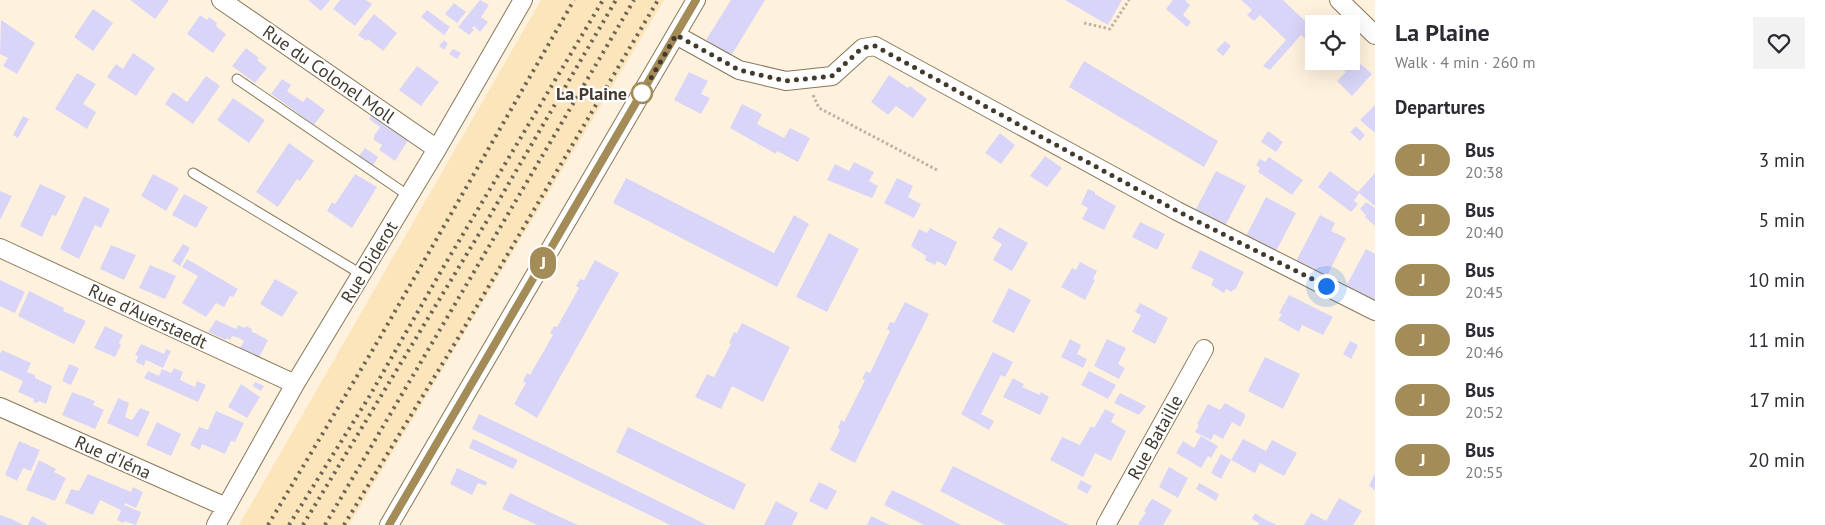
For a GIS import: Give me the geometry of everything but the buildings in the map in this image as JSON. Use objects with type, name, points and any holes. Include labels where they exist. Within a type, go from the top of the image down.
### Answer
[{"type":"street","name":"Rue du Colonel Moll","points":[[221,0],[437,149]]},
{"type":"street","name":"Rue Diderot","points":[[216,525],[295,384],[437,149],[523,0]]},
{"type":"street","points":[[389,525],[696,0]]},
{"type":"street","points":[[1340,0],[1375,35]]},
{"type":"street","points":[[676,35],[739,70],[786,81],[832,76],[862,48],[875,46],[1177,211],[1375,311]]},
{"type":"street","name":"Rue d'Auerstaedt","points":[[0,248],[295,384]]},
{"type":"street","name":"Rue Bataille","points":[[1106,525],[1204,349]]},
{"type":"street","name":"Rue d'Iéna","points":[[0,407],[226,507]]},
{"type":"lane","points":[[237,79],[409,196]]},
{"type":"lane","points":[[193,172],[362,274]]},
{"type":"path","points":[[1084,23],[1110,29],[1129,0]]},
{"type":"path","points":[[805,79],[819,108],[939,171]]},
{"type":"shaded area","points":[[541,0],[664,0],[349,525],[239,525]]},
{"type":"railway","points":[[268,525],[378,341],[574,0]]},
{"type":"railway","points":[[289,525],[369,397],[444,266],[603,0]]},
{"type":"railway","points":[[303,525],[488,219],[616,0]]},
{"type":"railway","points":[[325,525],[634,0]]},
{"type":"railway","points":[[344,525],[460,335],[658,0]]},
{"type":"bus line","name":"J","points":[[389,525],[573,214],[696,0]]},
{"type":"place","name":"La Plaine","points":[[642,93]]},
{"type":"route","points":[[642,93],[640,97],[676,35],[739,70],[786,81],[832,76],[862,48],[875,46],[1177,211],[1326,286]]}]
